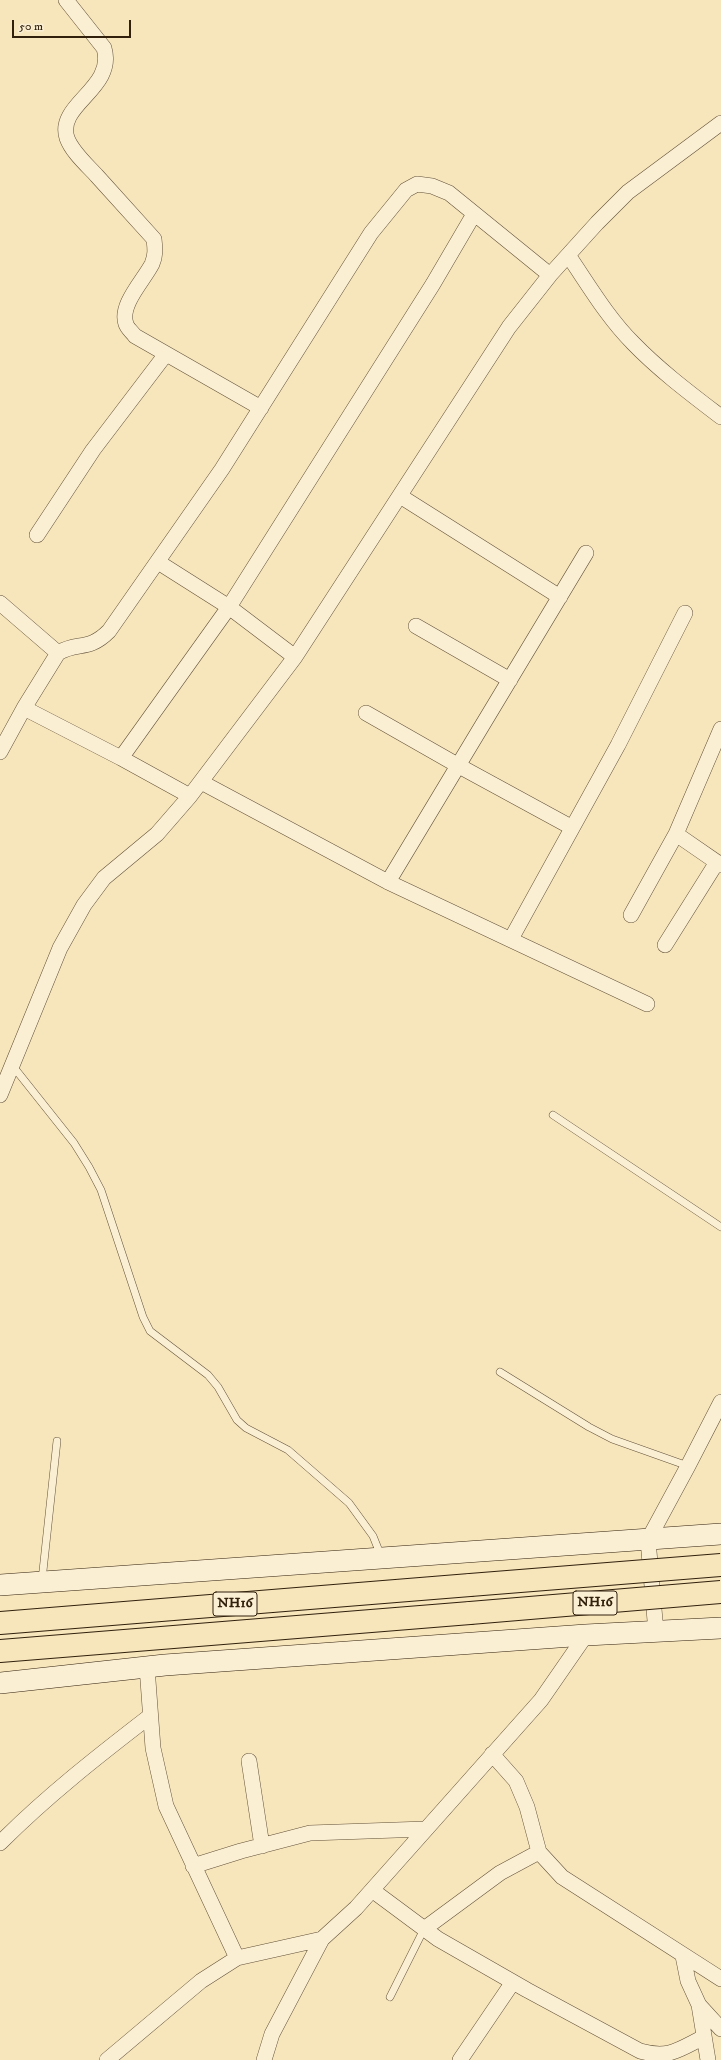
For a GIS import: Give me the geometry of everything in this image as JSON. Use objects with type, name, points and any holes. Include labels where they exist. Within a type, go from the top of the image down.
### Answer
[{"type":"highway","name":"NH16","points":[[0,1623],[721,1565]]},
{"type":"highway","name":"NH16","points":[[0,1651],[721,1592]]},
{"type":"street","points":[[66,0],[104,48],[106,57],[106,67],[101,78],[71,113],[65,128],[67,139],[78,155],[154,239],[155,252],[152,263],[131,296],[125,312],[126,325],[135,336],[261,408]]},
{"type":"street","points":[[0,1095],[6,1062],[60,948],[84,905],[104,878],[157,834],[190,796],[295,657],[509,326],[550,275],[628,192],[721,123]]},
{"type":"street","points":[[0,752],[24,708],[58,653],[67,648],[85,646],[99,641],[109,631],[222,469],[371,233],[406,190],[418,184],[432,186],[449,193],[550,275]]},
{"type":"street","points":[[121,758],[229,607],[433,284],[474,214]]},
{"type":"street","points":[[568,255],[609,314],[633,343],[686,390],[721,417]]},
{"type":"street","points":[[37,535],[93,450],[166,354]]},
{"type":"street","points":[[400,496],[560,597]]},
{"type":"street","points":[[388,882],[586,553]]},
{"type":"street","points":[[158,562],[229,607],[295,657]]},
{"type":"street","points":[[0,603],[58,653]]},
{"type":"street","points":[[511,939],[571,827],[618,744],[685,612]]},
{"type":"street","points":[[416,626],[510,680]]},
{"type":"street","points":[[24,708],[121,758],[190,796]]},
{"type":"street","points":[[366,713],[571,827]]},
{"type":"street","points":[[631,915],[676,834],[721,729]]},
{"type":"street","points":[[201,782],[388,882],[647,1004]]},
{"type":"street","points":[[665,945],[719,863],[676,834]]},
{"type":"street","points":[[656,1632],[648,1540],[721,1402]]},
{"type":"street","points":[[0,1585],[721,1534]]},
{"type":"street","points":[[0,1683],[147,1667],[721,1628]]},
{"type":"street","points":[[264,2060],[272,2034],[322,1939],[356,1908],[541,1700],[586,1636]]},
{"type":"street","points":[[147,1667],[153,1748],[166,1806],[237,1958]]},
{"type":"street","points":[[0,1843],[36,1807],[76,1773],[150,1716]]},
{"type":"street","points":[[492,1754],[516,1780],[527,1807],[539,1852],[562,1878],[721,1979]]},
{"type":"street","points":[[249,1762],[262,1846]]},
{"type":"street","points":[[193,1866],[310,1833],[425,1829]]},
{"type":"street","points":[[424,1929],[500,1873],[539,1852]]},
{"type":"street","points":[[372,1890],[438,1939],[512,1982],[645,2052],[655,2055],[672,2053],[704,2037]]},
{"type":"street","points":[[107,2060],[201,1981],[237,1958],[322,1939]]},
{"type":"street","points":[[684,1956],[688,1980],[698,2005],[708,2060]]},
{"type":"street","points":[[460,2060],[512,1982]]},
{"type":"street","points":[[698,2005],[721,2029]]},
{"type":"lane","points":[[6,1062],[74,1143],[89,1167],[101,1190],[143,1317],[150,1331],[208,1375],[218,1387],[237,1420],[246,1428],[288,1450],[349,1504],[373,1536],[382,1558]]},
{"type":"lane","points":[[553,1115],[721,1227]]},
{"type":"lane","points":[[500,1372],[589,1427],[612,1439],[688,1466]]},
{"type":"lane","points":[[42,1581],[57,1441]]},
{"type":"lane","points":[[390,1997],[424,1929]]}]
